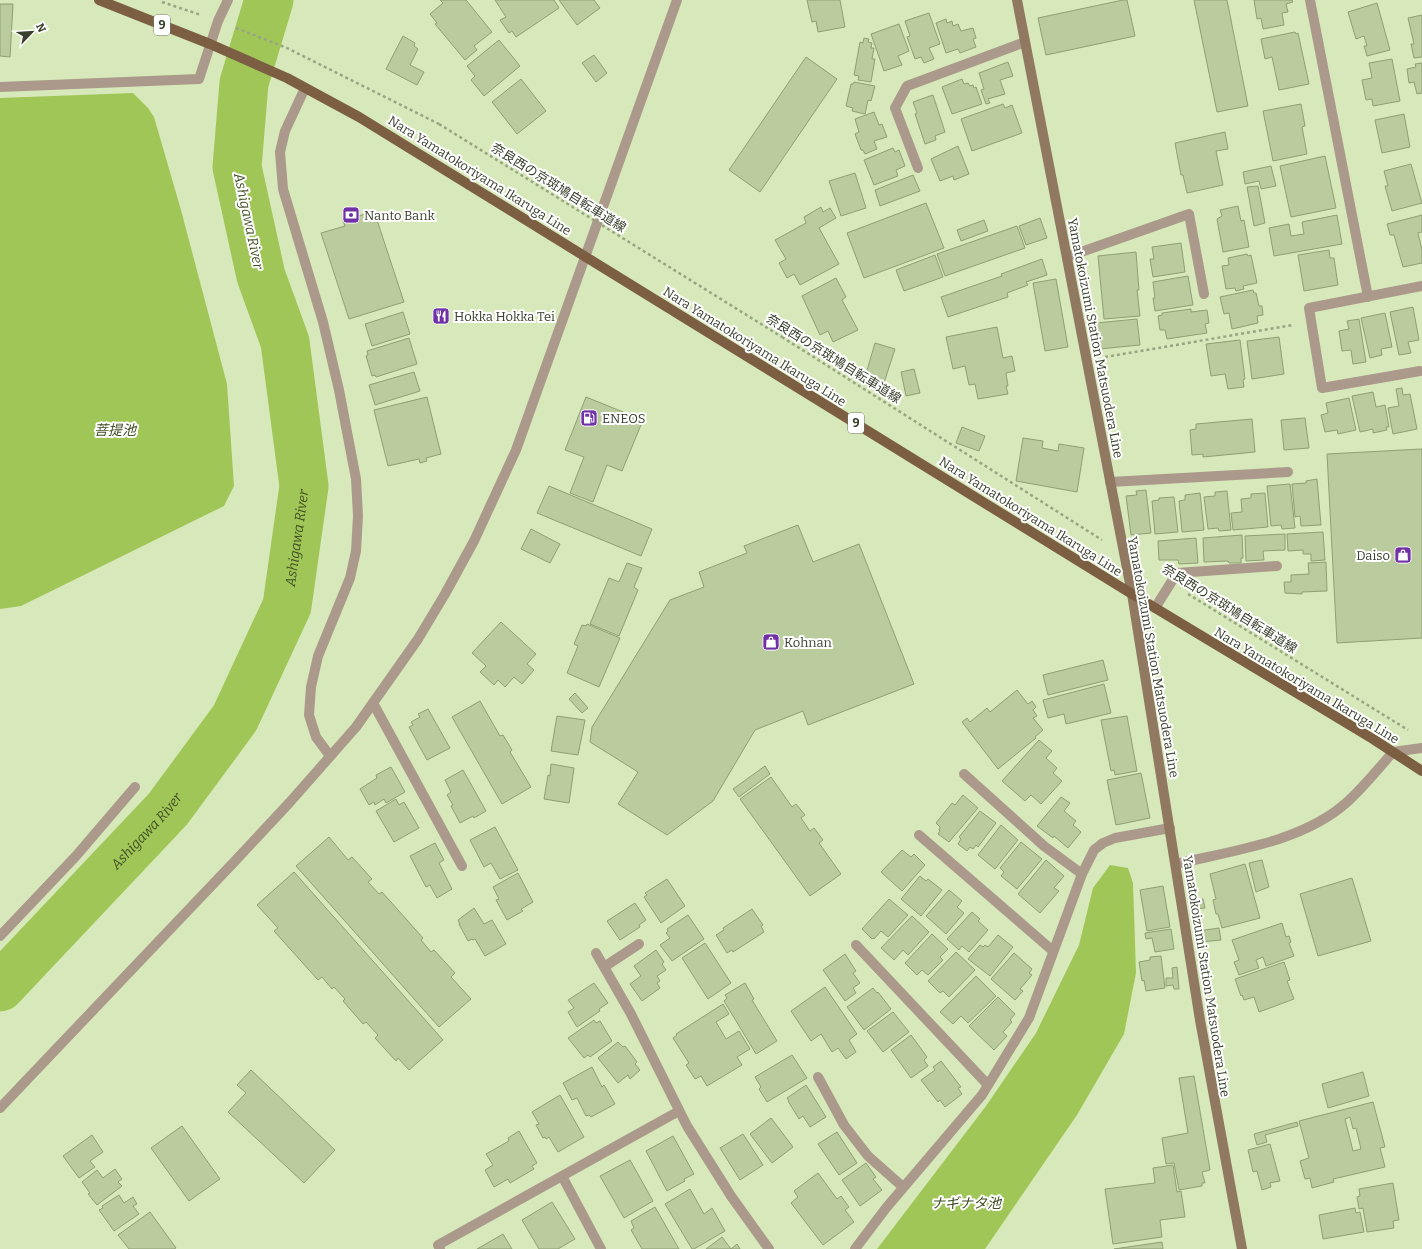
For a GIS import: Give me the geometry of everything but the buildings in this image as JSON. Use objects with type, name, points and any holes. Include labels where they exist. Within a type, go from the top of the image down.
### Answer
[{"type":"main road","name":"Nara Yamatokoriyama Ikaruga Line","points":[[99,0],[210,44],[287,78],[359,117],[585,255],[1132,594],[1422,771]]},
{"type":"main road","name":"Yamatokoizumi Station Matsuodera Line","points":[[1016,0],[1125,555],[1200,1020],[1242,1249]]},
{"type":"street","points":[[0,87],[199,79],[218,21],[228,0]]},
{"type":"street","points":[[0,1108],[235,862],[356,727],[418,639],[474,541],[516,450],[677,0]]},
{"type":"street","points":[[1310,0],[1368,297]]},
{"type":"street","points":[[918,168],[895,108],[907,86],[1025,42]]},
{"type":"street","points":[[305,88],[286,131],[280,152],[283,189],[322,322],[339,390],[356,478],[358,516],[356,551],[350,578],[318,656],[311,687],[309,715],[316,737],[330,756]]},
{"type":"street","points":[[1067,257],[1189,214],[1204,294]]},
{"type":"street","points":[[1420,372],[1322,388],[1309,308],[1422,286]]},
{"type":"street","points":[[1110,482],[1288,472]]},
{"type":"street","points":[[1155,608],[1177,573],[1277,566]]},
{"type":"street","points":[[373,703],[462,866]]},
{"type":"street","points":[[1176,864],[1279,840],[1319,822],[1346,803],[1393,752],[1422,748]]},
{"type":"street","points":[[964,774],[1044,846],[1082,874]]},
{"type":"street","points":[[0,936],[76,856],[135,787]]},
{"type":"street","points":[[855,1249],[903,1187],[982,1095],[1029,1018],[1082,874],[1094,850],[1103,843],[1116,838],[1170,828]]},
{"type":"street","points":[[919,835],[1054,951]]},
{"type":"street","points":[[604,967],[639,944]]},
{"type":"street","points":[[856,945],[988,1085]]},
{"type":"street","points":[[596,953],[631,1014],[687,1126],[731,1196],[770,1249]]},
{"type":"street","points":[[818,1077],[844,1125],[868,1156],[903,1187]]},
{"type":"street","points":[[440,1249],[438,1245],[679,1111]]},
{"type":"street","points":[[562,1176],[601,1249]]},
{"type":"path","points":[[156,0],[218,21]]},
{"type":"path","name":"奈良西の京斑鳩自転車道線","points":[[232,27],[287,48],[439,124],[782,336],[1125,555]]},
{"type":"path","points":[[1087,360],[1312,322]]},
{"type":"path","name":"奈良西の京斑鳩自転車道線","points":[[1170,583],[1412,732]]},
{"type":"water","name":"菩提池","points":[[133,93],[148,108],[154,117],[181,210],[227,384],[234,486],[224,506],[21,606],[0,609],[0,98]]},
{"type":"water","name":"ナギナタ池","points":[[1110,865],[1128,868],[1133,883],[1136,973],[1124,1034],[1077,1115],[985,1249],[877,1249],[986,1106],[1036,1033],[1079,945],[1093,888]]},
{"type":"waterway","name":"Ashigawa River","points":[[0,987],[168,809],[235,718],[287,606],[304,486],[285,342],[261,276],[237,167],[244,83],[269,0]]},
{"type":"place","name":"Nanto Bank","points":[[351,215]]},
{"type":"place","name":"Hokka Hokka Tei","points":[[441,316]]},
{"type":"place","name":"ENEOS","points":[[589,418]]},
{"type":"place","name":"Daiso","points":[[1403,555]]},
{"type":"place","name":"Kohnan","points":[[771,642]]}]
